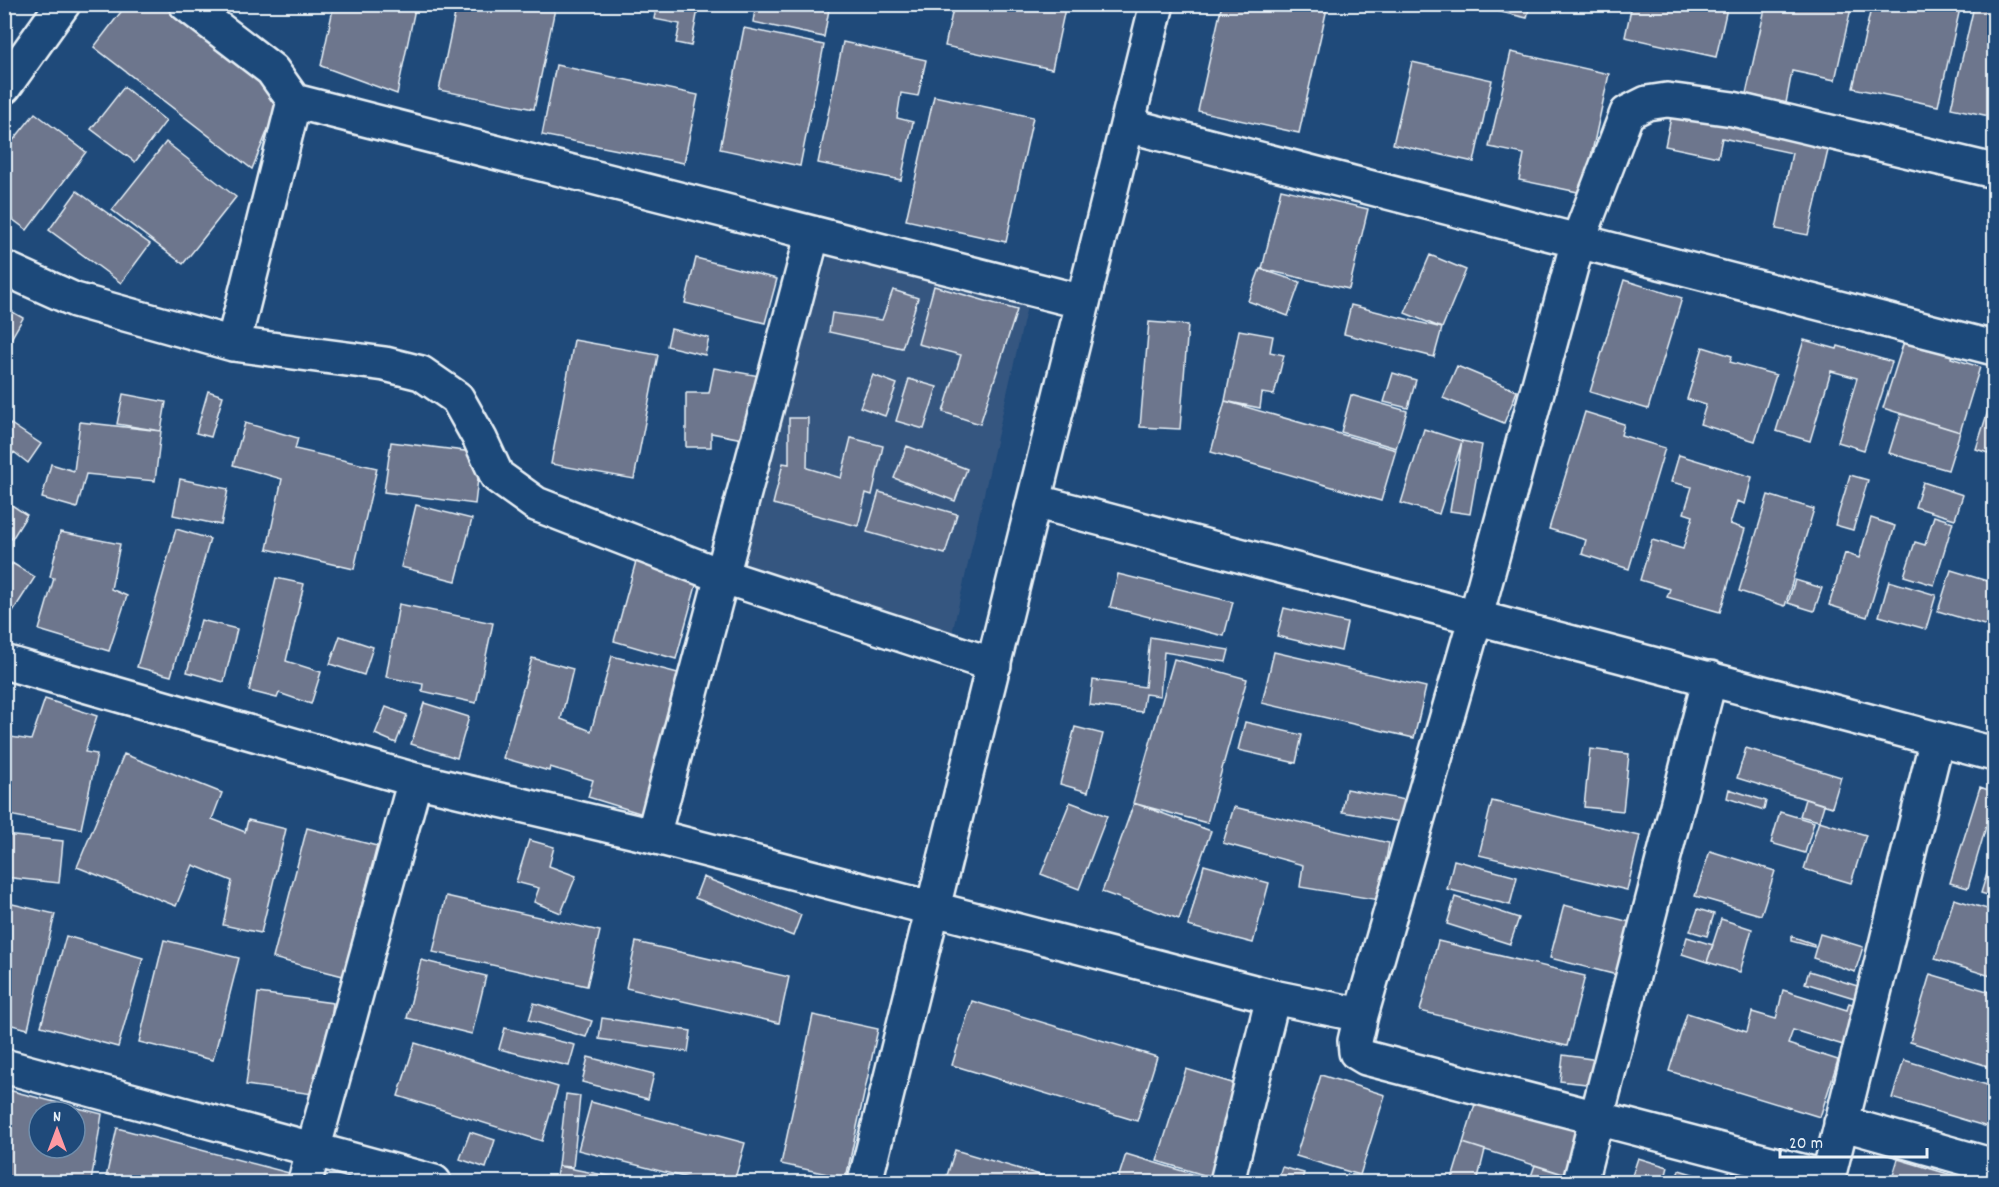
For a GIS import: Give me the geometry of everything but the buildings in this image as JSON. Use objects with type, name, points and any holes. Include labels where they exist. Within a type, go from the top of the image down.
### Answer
[{"type":"street","points":[[4,87],[63,4]]},
{"type":"street","points":[[186,4],[272,70],[294,101],[1083,302]]},
{"type":"street","points":[[865,1182],[1157,4]]},
{"type":"street","points":[[1937,739],[1827,1180],[1366,1058],[1356,1052],[1355,1041],[1361,1015],[1476,616],[1578,241],[1627,113],[1647,103],[1667,100],[1733,109],[1995,171]]},
{"type":"street","points":[[233,344],[294,101]]},
{"type":"street","points":[[1127,125],[1995,348]]},
{"type":"street","points":[[653,836],[813,233]]},
{"type":"street","points":[[4,268],[75,300],[233,344],[385,364],[421,373],[456,398],[480,439],[497,476],[536,504],[722,576],[994,664]]},
{"type":"street","points":[[1034,501],[1937,739],[1993,748]]},
{"type":"street","points":[[4,662],[415,780],[653,836],[1273,997],[1361,1015]]},
{"type":"street","points":[[1580,1182],[1710,678]]},
{"type":"street","points":[[305,1182],[415,780]]},
{"type":"street","points":[[1227,1182],[1273,997]]},
{"type":"street","points":[[4,1066],[434,1182]]},
{"type":"street","points":[[1841,1123],[1995,1166]]},
{"type":"shaded area","points":[[828,256],[1027,306],[948,651],[730,580]]}]
